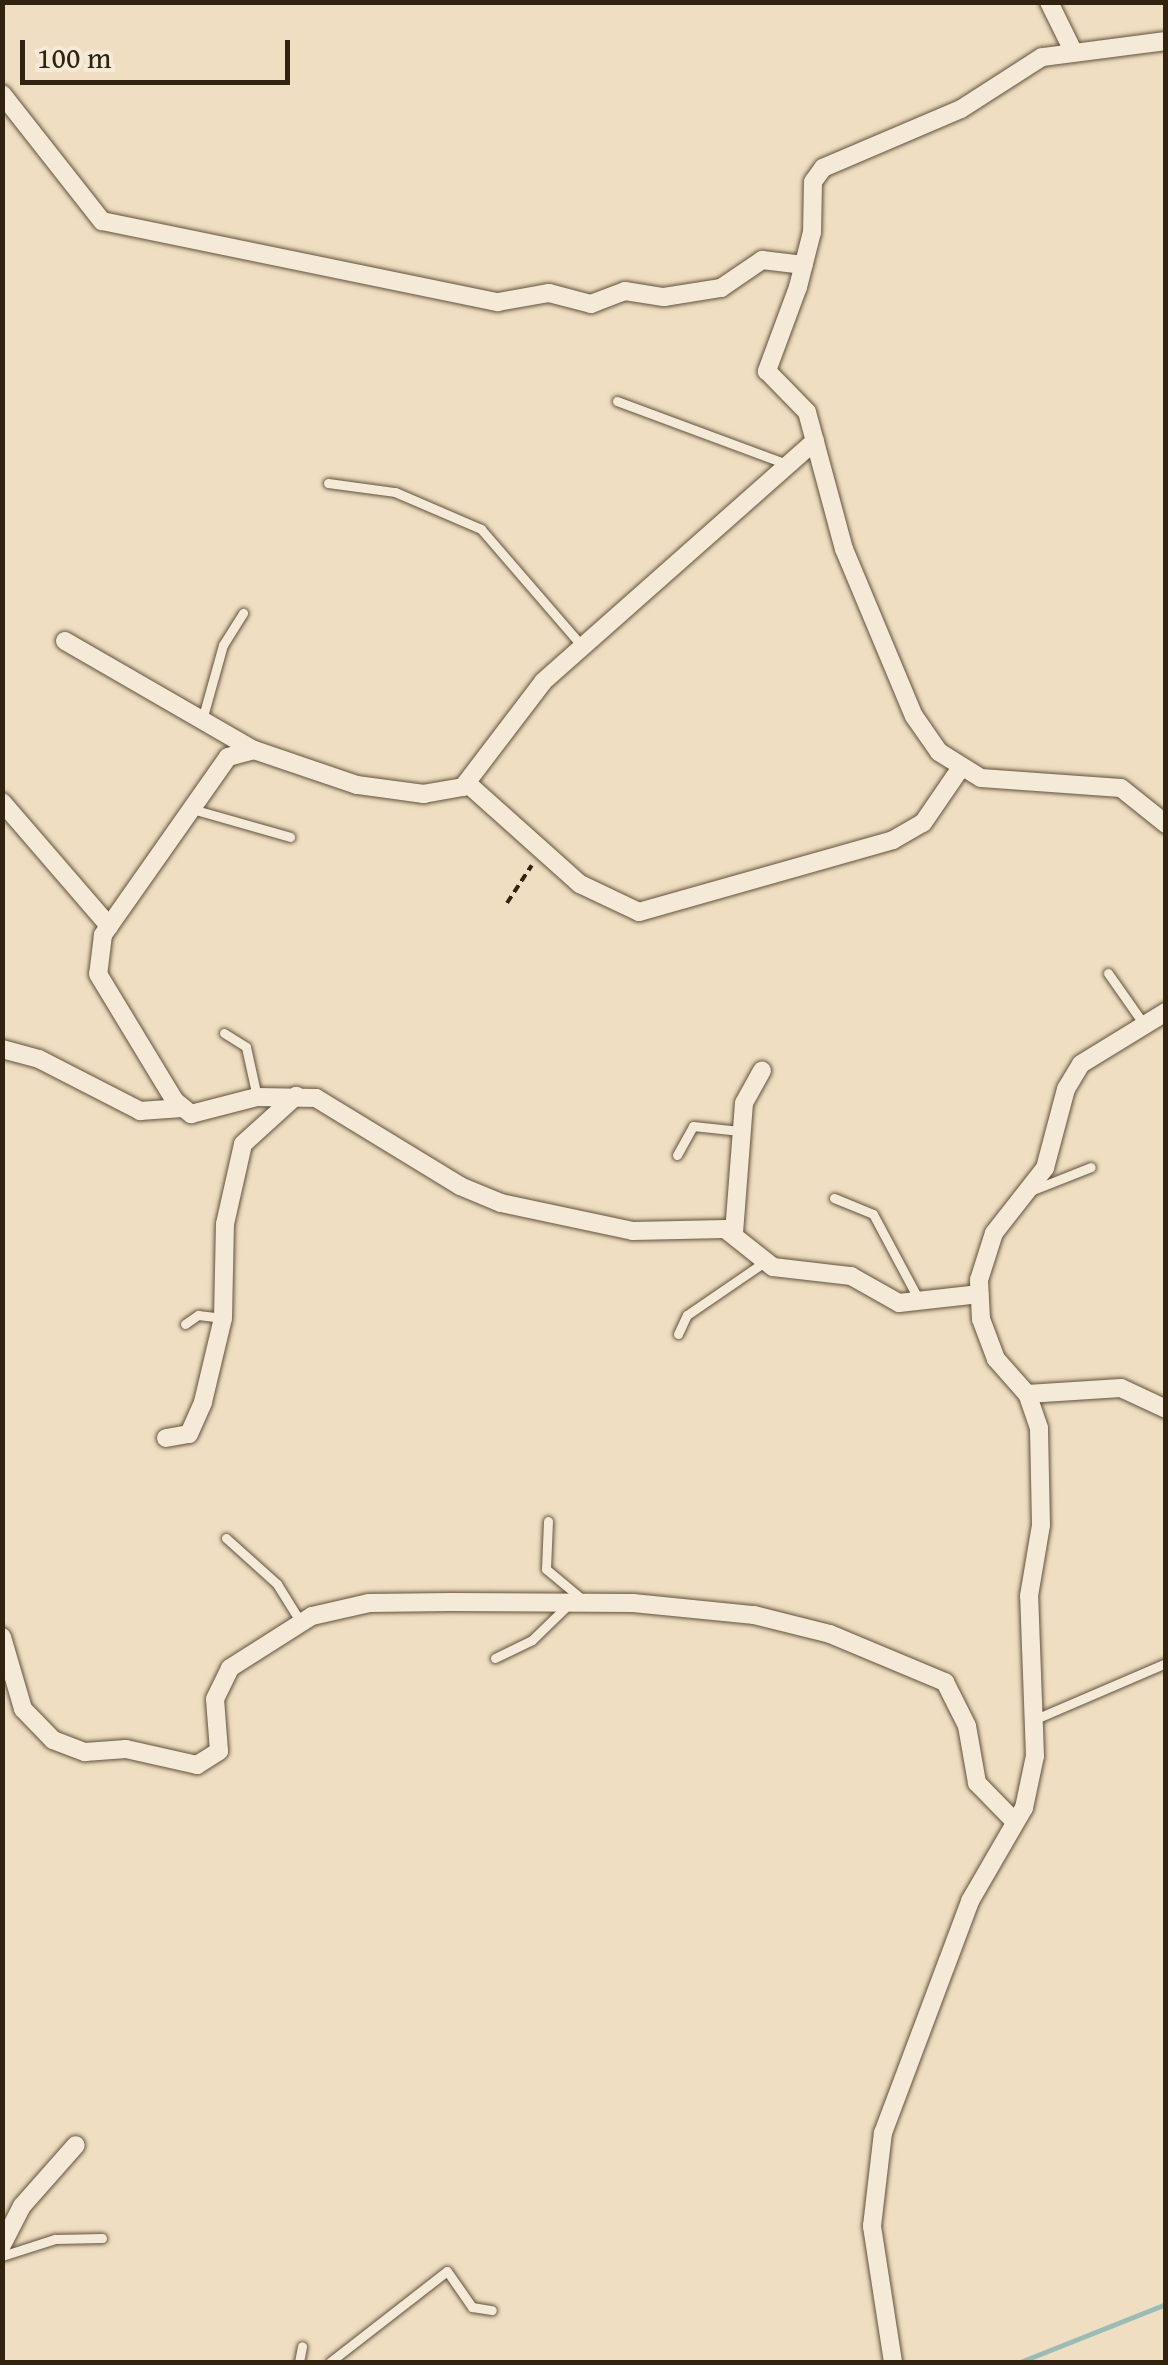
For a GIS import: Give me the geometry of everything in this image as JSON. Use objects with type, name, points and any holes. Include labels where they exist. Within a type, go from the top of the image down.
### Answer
[{"type":"street","points":[[1049,2],[1071,47]]},
{"type":"street","points":[[1166,41],[1071,47],[1017,68],[961,109],[823,168],[811,190],[804,265],[767,372],[807,412],[844,550],[914,716],[960,769],[998,782],[1121,788],[1166,824]]},
{"type":"street","points":[[2,94],[102,222],[498,302],[549,294],[591,304],[625,291],[664,297],[721,288],[762,260],[804,265]]},
{"type":"street","points":[[65,641],[254,750],[357,785],[424,794],[468,784],[543,682],[816,441]]},
{"type":"street","points":[[254,750],[228,757],[97,947],[102,988],[182,1108],[200,1117],[257,1097],[316,1098],[460,1186],[501,1203],[633,1231],[712,1225],[734,1233],[762,1262],[850,1276],[899,1303],[979,1294]]},
{"type":"street","points":[[468,784],[542,850],[620,908],[649,911],[894,840],[922,823],[960,769]]},
{"type":"street","points":[[2,802],[110,926]]},
{"type":"street","points":[[891,2361],[872,2226],[883,2133],[956,1933],[1033,1786],[1029,1596],[1040,1486],[1039,1428],[1026,1394],[996,1359],[979,1294],[994,1233],[1033,1190],[1081,1064],[1166,1012]]},
{"type":"street","points":[[2,1050],[38,1059],[140,1111],[182,1108]]},
{"type":"street","points":[[734,1233],[741,1131],[762,1071]]},
{"type":"street","points":[[166,1438],[194,1426],[223,1318],[225,1224],[243,1144],[296,1096]]},
{"type":"street","points":[[1026,1394],[1121,1388],[1166,1409]]},
{"type":"street","points":[[2,1637],[23,1709],[53,1740],[86,1752],[126,1749],[198,1764],[219,1750],[215,1699],[230,1668],[300,1621],[369,1603],[578,1602],[754,1614],[819,1630],[936,1676],[959,1704],[977,1783],[1015,1822]]},
{"type":"street","points":[[2,2244],[22,2206],[76,2145]]},
{"type":"lane","points":[[617,401],[786,464]]},
{"type":"lane","points":[[328,484],[395,492],[481,529],[584,648]]},
{"type":"lane","points":[[202,720],[223,645],[243,613]]},
{"type":"lane","points":[[190,809],[290,837]]},
{"type":"lane","points":[[1108,972],[1143,1023]]},
{"type":"lane","points":[[224,1033],[246,1047],[257,1097]]},
{"type":"lane","points":[[677,1155],[694,1126],[741,1131]]},
{"type":"lane","points":[[1033,1190],[1091,1167]]},
{"type":"lane","points":[[834,1198],[873,1214],[921,1303]]},
{"type":"lane","points":[[678,1334],[687,1315],[762,1262]]},
{"type":"lane","points":[[186,1324],[198,1314],[223,1318]]},
{"type":"lane","points":[[495,1658],[532,1640],[578,1602],[546,1568],[548,1521]]},
{"type":"lane","points":[[226,1538],[278,1584],[300,1621]]},
{"type":"lane","points":[[1034,1720],[1166,1663]]},
{"type":"lane","points":[[2,2256],[55,2238],[102,2238]]},
{"type":"lane","points":[[330,2362],[447,2271],[472,2308],[492,2310]]},
{"type":"lane","points":[[299,2362],[302,2346]]},
{"type":"path","points":[[508,903],[542,850]]},
{"type":"waterway","points":[[1020,2362],[1166,2304]]}]
